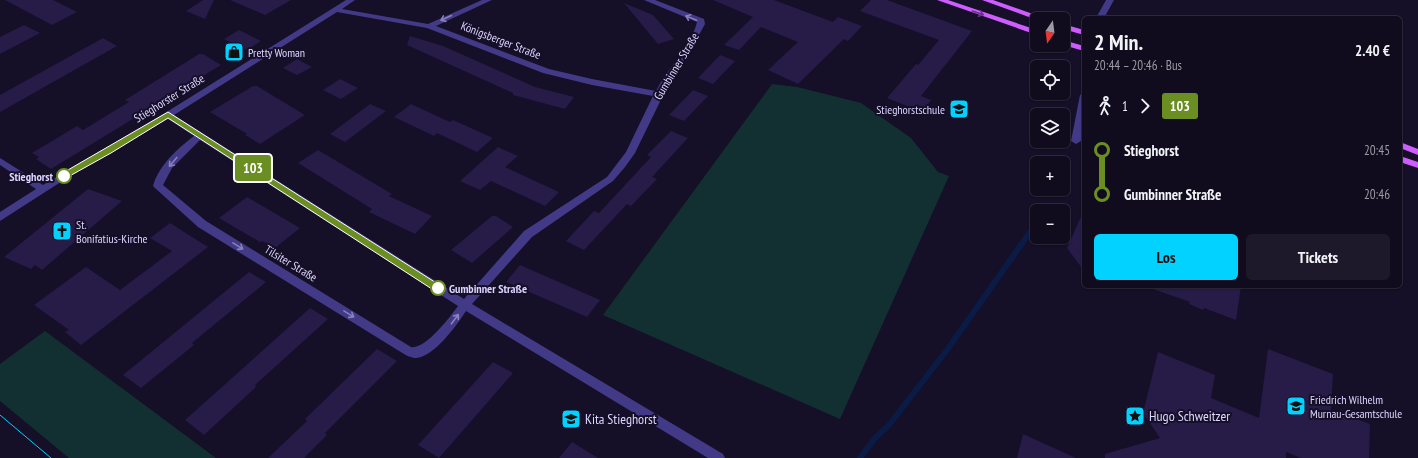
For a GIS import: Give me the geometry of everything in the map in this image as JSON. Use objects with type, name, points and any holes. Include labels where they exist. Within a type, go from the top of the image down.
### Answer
[{"type":"main road","points":[[941,0],[1030,31]]},
{"type":"main road","points":[[986,0],[1030,15]]},
{"type":"main road","points":[[1070,28],[1082,32]]},
{"type":"main road","points":[[1070,44],[1082,48]]},
{"type":"main road","points":[[1402,146],[1418,152]]},
{"type":"main road","points":[[1402,159],[1418,165]]},
{"type":"street","name":"Stieghorster Straße","points":[[0,217],[43,189],[168,114],[351,0]]},
{"type":"street","points":[[429,26],[488,0]]},
{"type":"street","name":"Gumbinner Straße","points":[[465,305],[528,234],[543,222],[601,185],[617,171],[630,153],[658,94],[668,76],[684,55],[701,24],[701,22],[648,0]]},
{"type":"street","points":[[1101,16],[1110,0]]},
{"type":"street","name":"Königsberger Straße","points":[[336,10],[429,26],[546,71],[592,82],[658,94]]},
{"type":"street","points":[[1076,141],[1082,106]]},
{"type":"street","points":[[168,114],[465,305],[719,458]]},
{"type":"street","name":"Tilsiter Straße","points":[[201,135],[190,142],[163,174],[159,180],[158,186],[202,224],[408,351],[416,353],[427,348],[451,324],[465,305]]},
{"type":"street","points":[[0,161],[43,189]]},
{"type":"green space","points":[[772,84],[797,87],[861,103],[911,138],[938,172],[949,176],[840,419],[603,315]]},
{"type":"green space","points":[[45,331],[216,458],[69,458],[0,401],[0,364]]},
{"type":"building","points":[[5,0],[53,0],[77,12],[52,25]]},
{"type":"building","points":[[203,0],[214,0],[205,19],[186,11]]},
{"type":"building","points":[[230,0],[291,0],[265,15]]},
{"type":"building","points":[[713,0],[774,0],[833,22],[838,17],[862,26],[848,41],[844,39],[798,84],[768,70],[798,42],[761,27],[739,50],[724,45],[753,17]]},
{"type":"building","points":[[871,0],[887,0],[972,31],[921,96],[931,100],[922,112],[887,98],[939,40],[860,11]]},
{"type":"building","points":[[624,3],[653,15],[674,39],[658,44]]},
{"type":"building","points":[[24,25],[40,33],[0,54],[0,37]]},
{"type":"building","points":[[239,30],[261,41],[247,50],[224,39]]},
{"type":"building","points":[[410,36],[443,46],[535,87],[574,97],[565,109],[513,95],[513,93],[407,45]]},
{"type":"building","points":[[103,38],[117,46],[0,112],[0,95]]},
{"type":"building","points":[[199,54],[203,54],[221,65],[51,169],[36,159],[39,157],[32,153],[77,126],[83,130],[129,102],[125,100]]},
{"type":"building","points":[[720,55],[735,61],[713,84],[698,78]]},
{"type":"building","points":[[297,59],[312,67],[297,75],[283,68]]},
{"type":"building","points":[[340,79],[358,88],[341,99],[323,90]]},
{"type":"building","points":[[253,86],[257,86],[305,115],[260,144],[245,135],[247,134],[210,112]]},
{"type":"building","points":[[693,90],[708,96],[684,121],[669,115]]},
{"type":"building","points":[[370,104],[386,111],[345,142],[330,134]]},
{"type":"building","points":[[411,104],[450,122],[453,120],[493,138],[477,152],[437,133],[434,136],[394,117]]},
{"type":"building","points":[[671,131],[688,138],[652,177],[657,179],[631,206],[627,204],[584,250],[566,241],[594,211],[599,213],[651,157],[647,155]]},
{"type":"building","points":[[498,147],[518,156],[505,167],[559,192],[545,206],[491,181],[480,190],[460,181]]},
{"type":"building","points":[[318,150],[392,194],[389,196],[432,216],[415,234],[369,212],[372,209],[298,163]]},
{"type":"building","name":"St. Bonifatius-Kirche","points":[[88,189],[122,201],[42,270],[35,265],[31,269],[4,257]]},
{"type":"building","points":[[247,197],[300,228],[275,248],[262,241],[260,242],[219,218]]},
{"type":"building","points":[[1082,214],[1082,268],[1067,248]]},
{"type":"building","points":[[492,216],[496,216],[513,227],[472,263],[451,250]]},
{"type":"building","points":[[170,223],[208,247],[81,345],[65,332],[69,330],[34,305],[86,267],[120,290],[172,251],[150,238]]},
{"type":"building","points":[[520,265],[600,300],[587,317],[506,282]]},
{"type":"building","points":[[249,272],[266,282],[192,343],[194,345],[141,388],[123,375]]},
{"type":"building","points":[[1150,288],[1241,288],[1236,320],[1204,308],[1203,310],[1189,304],[1190,302]]},
{"type":"building","points":[[310,308],[328,319],[255,385],[256,387],[204,435],[185,420]]},
{"type":"building","points":[[377,349],[397,361],[325,433],[327,435],[304,458],[268,458],[307,421],[305,419]]},
{"type":"building","name":"Friedrich Wilhelm Murnau-Gesamtschule","points":[[1268,349],[1333,374],[1331,410],[1370,424],[1369,458],[1301,458],[1286,452],[1286,458],[1105,458],[1105,454],[1160,438],[1143,413],[1158,352],[1215,375],[1211,398],[1259,418]]},
{"type":"building","points":[[493,362],[513,373],[439,458],[418,445]]},
{"type":"building","points":[[1023,434],[1076,458],[1017,458]]},
{"type":"building","points":[[572,442],[598,458],[559,458]]},
{"type":"waterway","points":[[860,458],[875,438],[889,425],[947,350],[1030,232]]},
{"type":"tram line","points":[[0,415],[51,458]]},
{"type":"bus line","name":"103","points":[[64,176],[109,151],[168,114],[438,288]]},
{"type":"place","name":"Pretty Woman","points":[[234,52]]},
{"type":"place","name":"Stieghorstschule","points":[[959,109]]},
{"type":"place","name":"Stieghorst","points":[[64,176]]},
{"type":"place","name":"St. Bonifatius-Kirche","points":[[62,231]]},
{"type":"place","name":"Gumbinner Straße","points":[[438,288]]},
{"type":"place","name":"Friedrich Wilhelm Murnau-Gesamtschule","points":[[1296,406]]},
{"type":"place","name":"Hugo Schweitzer","points":[[1135,416]]},
{"type":"place","name":"Kita Stieghorst","points":[[571,419]]}]
